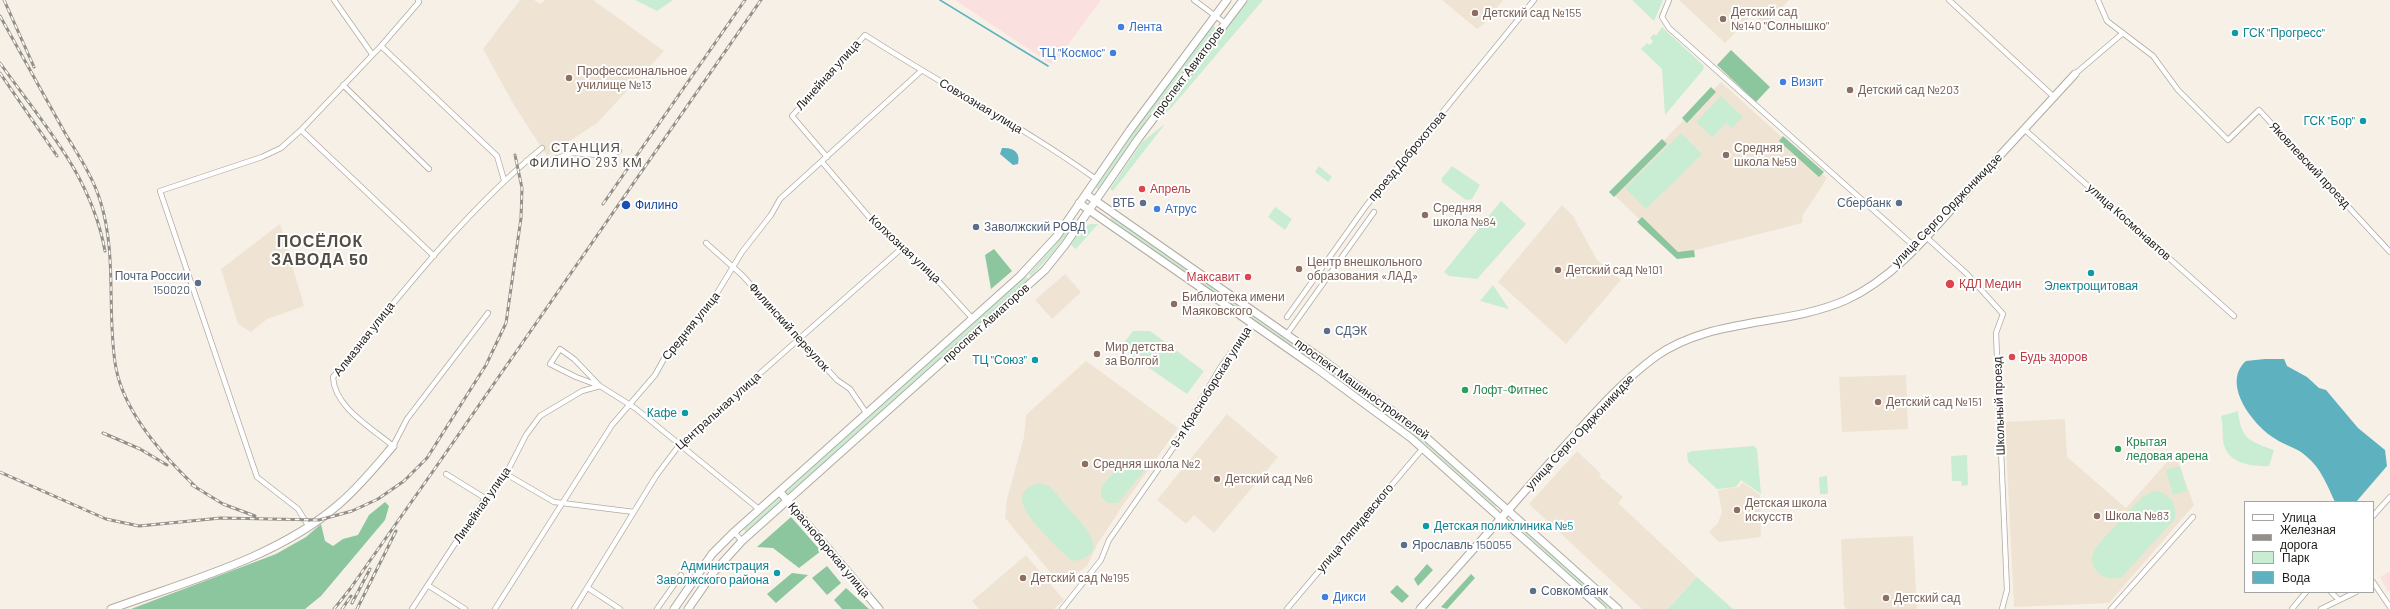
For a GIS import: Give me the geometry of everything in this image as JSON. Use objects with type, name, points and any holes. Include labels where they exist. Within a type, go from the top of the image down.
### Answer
[{"type":"main road","name":"проспект Авиаторов","points":[[674,609],[712,554],[734,532],[972,318],[1035,260],[1057,236],[1096,179],[1227,0]]},
{"type":"main road","name":"проспект Авиаторов","points":[[688,609],[713,573],[742,542],[1044,270],[1065,245],[1138,139],[1243,0]]},
{"type":"main road","name":"улица Серго Орджоникидзе","points":[[1420,609],[1609,398],[1661,353],[1705,333],[1799,314],[1844,300],[1878,280],[1915,247],[2074,74]]},
{"type":"main road","name":"проспект Машиностроителей","points":[[1086,194],[1287,334],[1418,430],[1618,609]]},
{"type":"main road","name":"проспект Машиностроителей","points":[[1080,203],[1366,404],[1423,448],[1602,609]]},
{"type":"main road","points":[[111,609],[257,555],[309,527],[347,498],[393,446]]},
{"type":"main road","name":"Красноборская улица","points":[[780,492],[878,609]]},
{"type":"street","points":[[334,0],[372,54]]},
{"type":"street","points":[[309,527],[298,509],[257,477],[160,191],[269,154],[281,148],[301,130],[381,46],[419,2],[418,0]]},
{"type":"street","points":[[1194,0],[1225,23]]},
{"type":"street","name":"проезд Доброхотова","points":[[1287,317],[1366,206],[1534,0]]},
{"type":"street","points":[[1669,0],[1662,17],[1669,28],[1915,247]]},
{"type":"street","points":[[1949,0],[2054,97]]},
{"type":"street","points":[[2098,0],[2107,21],[2123,33]]},
{"type":"street","name":"улица Серго Орджоникидзе","points":[[2074,74],[2123,33]]},
{"type":"street","name":"Яковлевский проезд","points":[[2123,33],[2153,56],[2178,90],[2228,140],[2259,110],[2390,252]]},
{"type":"street","name":"Совхозная улица","points":[[865,35],[921,71],[1052,148],[1096,179]]},
{"type":"street","name":"Линейная улица","points":[[827,157],[792,116],[865,35]]},
{"type":"street","points":[[381,46],[497,156],[504,180]]},
{"type":"street","name":"Средняя улица","points":[[495,609],[612,425],[655,375],[665,357],[711,303],[780,199],[822,162],[861,123],[921,71]]},
{"type":"street","points":[[343,85],[429,169]]},
{"type":"street","name":"улица Космонавтов","points":[[2024,129],[2234,316]]},
{"type":"street","points":[[301,130],[434,256]]},
{"type":"street","name":"Алмазная улица","points":[[393,446],[347,407],[336,391],[333,377],[396,298],[434,256],[504,180],[542,148]]},
{"type":"street","points":[[526,160],[542,163],[573,153],[610,156],[619,151]]},
{"type":"street","name":"Колхозная улица","points":[[822,162],[875,224],[930,272],[972,318]]},
{"type":"street","name":"проезд Доброхотова","points":[[1287,334],[1374,212]]},
{"type":"street","name":"Школьный проезд","points":[[1925,236],[1967,274],[2003,314],[1996,333],[2007,590],[2002,609]]},
{"type":"street","name":"Филинский переулок","points":[[706,243],[734,267],[837,380],[850,390],[867,414]]},
{"type":"street","name":"Центральная улица","points":[[574,609],[656,476],[680,444],[902,248]]},
{"type":"street","points":[[393,446],[407,419],[488,313]]},
{"type":"street","name":"9-я Красноборская улица","points":[[1062,609],[1101,560],[1109,540],[1169,454],[1220,368],[1252,323]]},
{"type":"street","points":[[600,386],[574,359],[560,348],[550,364],[576,377],[600,386],[629,404],[760,510]]},
{"type":"street","name":"Линейная улица","points":[[412,609],[429,586],[485,498],[506,474],[526,435],[540,416],[582,391],[600,386]]},
{"type":"street","name":"улица Ляпидевского","points":[[1286,609],[1423,448]]},
{"type":"street","points":[[446,474],[485,498]]},
{"type":"street","points":[[506,474],[540,495],[562,503],[634,512]]},
{"type":"street","points":[[2374,515],[2390,497]]},
{"type":"street","points":[[2112,609],[2193,516]]},
{"type":"street","points":[[734,532],[742,542]]},
{"type":"street","points":[[657,609],[681,574]]},
{"type":"street","points":[[2374,583],[2390,607]]},
{"type":"street","points":[[429,586],[465,609]]},
{"type":"street","points":[[588,588],[620,609]]},
{"type":"street","points":[[2292,609],[2305,593]]},
{"type":"street","points":[[2332,593],[2339,600]]},
{"type":"street","points":[[2322,609],[2354,593]]},
{"type":"shaded area","name":"Профессиональное училище №13","points":[[520,0],[534,0],[540,4],[545,0],[593,0],[664,51],[597,123],[547,156],[514,105],[483,49]]},
{"type":"shaded area","points":[[955,0],[1101,0],[1061,54],[1051,64]]},
{"type":"shaded area","name":"Детский сад №155","points":[[1442,0],[1503,0],[1483,25],[1477,29]]},
{"type":"shaded area","name":"Детский сад №140 \"Солнышко\"","points":[[1679,0],[1789,0],[1765,25],[1753,14],[1725,43]]},
{"type":"shaded area","name":"Средняя школа №59","points":[[1721,82],[1827,178],[1803,215],[1802,223],[1677,255],[1612,193]]},
{"type":"shaded area","name":"Детский сад №101","points":[[1562,205],[1573,216],[1597,260],[1621,280],[1566,344],[1498,282]]},
{"type":"shaded area","points":[[280,224],[304,306],[267,319],[251,332],[238,324],[221,269]]},
{"type":"shaded area","points":[[1065,274],[1081,292],[1052,319],[1035,300]]},
{"type":"shaded area","name":"Средняя школа №2","points":[[1086,361],[1178,428],[1121,508],[1097,545],[1087,566],[1061,585],[1005,518],[1007,499],[1024,437],[1026,415]]},
{"type":"shaded area","points":[[1906,375],[1908,429],[1842,432],[1839,377]]},
{"type":"shaded area","name":"Детский сад №6","points":[[1227,414],[1278,457],[1214,533],[1194,515],[1186,524],[1157,500]]},
{"type":"shaded area","name":"Школа №83","points":[[2065,419],[2067,457],[2126,508],[2175,453],[2194,505],[2109,603],[2014,607],[2005,422]]},
{"type":"shaded area","points":[[1577,451],[1601,474],[1599,476],[1623,497],[1618,503],[1697,577],[1668,609],[1642,609],[1529,504]]},
{"type":"shaded area","points":[[1742,482],[1760,495],[1761,537],[1719,542],[1709,532],[1718,523],[1722,512],[1718,490],[1739,487]]},
{"type":"shaded area","points":[[1913,536],[1917,609],[1847,609],[1844,606],[1841,539]]},
{"type":"shaded area","name":"Детский сад №195","points":[[1026,555],[1064,600],[1054,609],[979,609],[972,601]]},
{"type":"shaded area","points":[[2390,571],[2390,590],[2388,592],[2380,577]]},
{"type":"green space","points":[[635,0],[673,0],[657,11]]},
{"type":"green space","points":[[1248,0],[1263,0],[1171,108],[1160,117]]},
{"type":"green space","points":[[1632,0],[1663,0],[1654,21]]},
{"type":"green space","points":[[1212,25],[1216,28],[1149,116],[1098,189],[1095,187],[1145,114]]},
{"type":"green space","points":[[1662,27],[1704,66],[1703,70],[1665,115],[1662,69],[1641,49],[1647,43],[1650,45],[1653,41],[1650,38],[1654,34],[1656,36]]},
{"type":"green space","points":[[1731,50],[1770,87],[1756,102],[1717,65]]},
{"type":"green space","points":[[1711,87],[1716,92],[1687,123],[1682,118]]},
{"type":"green space","points":[[1721,96],[1743,117],[1732,128],[1726,123],[1712,137],[1696,122]]},
{"type":"green space","points":[[1165,124],[1113,191],[1110,189],[1142,142]]},
{"type":"green space","points":[[1681,133],[1702,154],[1646,209],[1625,188]]},
{"type":"green space","points":[[1783,136],[1824,172],[1819,177],[1779,141]]},
{"type":"green space","points":[[1662,139],[1667,144],[1614,197],[1609,192]]},
{"type":"green space","points":[[1319,166],[1332,177],[1328,182],[1315,172]]},
{"type":"green space","points":[[1452,166],[1480,185],[1472,199],[1466,200],[1442,182],[1442,178]]},
{"type":"green space","points":[[1501,201],[1526,224],[1477,279],[1449,276],[1444,272]]},
{"type":"green space","points":[[1275,207],[1292,219],[1285,230],[1268,217]]},
{"type":"green space","points":[[1112,217],[1385,410],[1426,441],[1497,505],[1495,507],[1424,443],[1383,412],[1110,219]]},
{"type":"green space","points":[[1642,217],[1678,252],[1694,250],[1695,257],[1677,259],[1637,222]]},
{"type":"green space","points":[[1073,219],[1076,221],[1066,236],[1031,276],[1029,274],[1055,245]]},
{"type":"green space","points":[[1090,224],[1098,224],[1076,249],[1071,245],[1083,228]]},
{"type":"green space","points":[[994,249],[1012,271],[991,289],[985,255]]},
{"type":"green space","points":[[1026,276],[1028,279],[787,495],[784,493]]},
{"type":"green space","points":[[1493,285],[1509,309],[1480,301]]},
{"type":"green space","points":[[1133,331],[1150,331],[1204,371],[1187,394],[1120,348]]},
{"type":"green space","points":[[2238,411],[2241,428],[2248,438],[2258,444],[2274,450],[2269,466],[2257,466],[2238,461],[2232,458],[2225,448],[2221,416]]},
{"type":"green space","points":[[1754,446],[1757,449],[1761,494],[1741,480],[1736,487],[1717,489],[1688,462],[1687,453],[1692,451]]},
{"type":"green space","points":[[1967,455],[1968,485],[1962,486],[1961,481],[1952,481],[1951,456]]},
{"type":"green space","points":[[1128,458],[1135,460],[1144,471],[1118,503],[1108,503],[1101,497],[1101,487],[1124,460]]},
{"type":"green space","points":[[2180,466],[2187,491],[2173,495],[2166,470]]},
{"type":"green space","points":[[1827,476],[1828,494],[1820,494],[1819,477]]},
{"type":"green space","points":[[1037,483],[1048,485],[1052,488],[1088,531],[1092,539],[1093,547],[1091,553],[1085,558],[1072,561],[1041,531],[1027,512],[1023,504],[1023,494],[1028,488]]},
{"type":"green space","points":[[2153,491],[2163,493],[2171,499],[2175,508],[2175,519],[2122,577],[2111,579],[2102,576],[2096,570],[2091,560],[2095,548],[2141,498]]},
{"type":"green space","points":[[779,498],[782,501],[746,532],[744,529]]},
{"type":"green space","points":[[385,502],[389,506],[385,520],[321,596],[305,609],[131,609],[276,554],[306,537],[321,524],[325,541],[333,546],[343,539],[358,535],[369,515]]},
{"type":"green space","points":[[791,517],[821,551],[799,568],[773,548],[757,547]]},
{"type":"green space","points":[[1513,519],[1612,609],[1608,609],[1511,521]]},
{"type":"green space","points":[[1427,564],[1433,570],[1418,586],[1414,579]]},
{"type":"green space","points":[[827,566],[841,583],[827,595],[812,578]]},
{"type":"green space","points":[[792,573],[808,575],[776,603],[767,594]]},
{"type":"green space","points":[[1471,574],[1475,578],[1447,609],[1441,607]]},
{"type":"green space","points":[[1697,577],[1733,609],[1668,609]]},
{"type":"green space","points":[[1397,585],[1409,596],[1402,603],[1390,592]]},
{"type":"green space","points":[[846,588],[869,609],[842,609],[834,600]]},
{"type":"water","points":[[1002,148],[1013,149],[1017,153],[1019,160],[1018,164],[1013,165],[1000,154]]},
{"type":"water","points":[[2284,359],[2287,366],[2307,377],[2319,388],[2326,390],[2358,428],[2385,450],[2387,466],[2357,501],[2335,501],[2316,466],[2303,453],[2265,432],[2249,413],[2242,402],[2238,391],[2237,380],[2239,370],[2246,361]]},
{"type":"waterway","points":[[940,0],[1048,66]]},
{"type":"railway","points":[[4,0],[34,67]]},
{"type":"railway","points":[[603,204],[745,0]]},
{"type":"railway","points":[[334,609],[350,589],[436,467],[761,0]]},
{"type":"railway","points":[[0,16],[84,165],[100,200],[105,220],[110,260],[115,362],[119,380],[126,397],[145,430],[157,446],[196,487]]},
{"type":"railway","points":[[0,63],[49,130],[77,174],[89,198],[105,251]]},
{"type":"railway","points":[[0,73],[57,156]]},
{"type":"railway","points":[[0,472],[106,519],[139,526],[221,518],[319,520],[352,511],[378,499],[404,481],[427,458],[486,365],[506,323],[521,218],[522,188],[515,155]]},
{"type":"railway","points":[[103,433],[140,449],[167,465]]},
{"type":"railway","points":[[192,485],[223,504],[255,516]]},
{"type":"railway","points":[[357,609],[396,531]]},
{"type":"railway","points":[[352,603],[370,569]]},
{"type":"railway","points":[[342,609],[351,596]]},
{"type":"place","name":"Детский сад №155","points":[[1475,13]]},
{"type":"place","name":"Детский сад №140 \"Солнышко\"","points":[[1723,19]]},
{"type":"place","name":"Лента","points":[[1121,27]]},
{"type":"place","name":"ГСК \"Прогресс\"","points":[[2235,33]]},
{"type":"place","name":"ТЦ \"Космос\"","points":[[1113,53]]},
{"type":"place","name":"Профессиональное училище №13","points":[[569,78]]},
{"type":"place","name":"Визит","points":[[1783,82]]},
{"type":"place","name":"Детский сад №203","points":[[1850,90]]},
{"type":"place","name":"ГСК \"Бор\"","points":[[2363,121]]},
{"type":"place","name":"Средняя школа №59","points":[[1726,155]]},
{"type":"place","name":"Апрель","points":[[1142,189]]},
{"type":"place","name":"ВТБ","points":[[1143,203]]},
{"type":"place","name":"Сбербанк","points":[[1899,203]]},
{"type":"place","name":"Филино","points":[[626,205]]},
{"type":"place","name":"Атрус","points":[[1157,209]]},
{"type":"place","name":"Средняя школа №84","points":[[1425,215]]},
{"type":"place","name":"Заволжский РОВД","points":[[976,227]]},
{"type":"place","name":"Центр внешкольного образования «ЛАД»","points":[[1299,269]]},
{"type":"place","name":"Детский сад №101","points":[[1558,270]]},
{"type":"place","name":"Электрощитовая","points":[[2091,273]]},
{"type":"place","name":"Максавит","points":[[1248,277]]},
{"type":"place","name":"Почта России 150020","points":[[198,283]]},
{"type":"place","name":"КДЛ Медин","points":[[1950,284]]},
{"type":"place","name":"Библиотека имени Маяковского","points":[[1174,304]]},
{"type":"place","name":"СДЭК","points":[[1327,331]]},
{"type":"place","name":"Мир детства за Волгой","points":[[1097,354]]},
{"type":"place","name":"Будь здоров","points":[[2012,357]]},
{"type":"place","name":"ТЦ \"Союз\"","points":[[1035,360]]},
{"type":"place","name":"Лофт-Фитнес","points":[[1465,390]]},
{"type":"place","name":"Детский сад №151","points":[[1878,402]]},
{"type":"place","name":"Кафе","points":[[685,413]]},
{"type":"place","name":"Крытая ледовая арена","points":[[2118,449]]},
{"type":"place","name":"Средняя школа №2","points":[[1085,464]]},
{"type":"place","name":"Детский сад №6","points":[[1217,479]]},
{"type":"place","name":"Детская школа искусств","points":[[1737,510]]},
{"type":"place","name":"Школа №83","points":[[2097,516]]},
{"type":"place","name":"Детская поликлиника №5","points":[[1426,526]]},
{"type":"place","name":"Ярославль 150055","points":[[1404,545]]},
{"type":"place","name":"Администрация Заволжского района","points":[[777,573]]},
{"type":"place","name":"Детский сад №195","points":[[1023,578]]},
{"type":"place","name":"Совкомбанк","points":[[1533,591]]},
{"type":"place","name":"Дикси","points":[[1325,597]]},
{"type":"place","name":"Детский сад","points":[[1886,598]]},
{"type":"district","name":"СТАНЦИЯ ФИЛИНО 293 КМ","points":[[586,156]]},
{"type":"district","name":"ПОСЁЛОК ЗАВОДА 50","points":[[320,251]]}]
